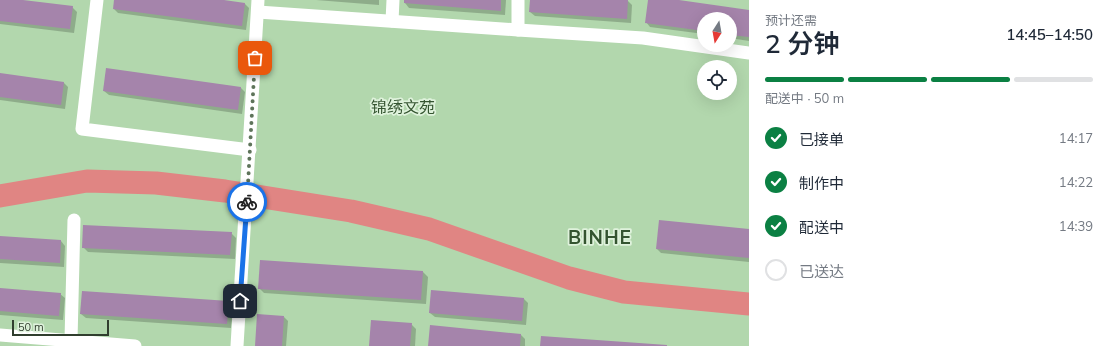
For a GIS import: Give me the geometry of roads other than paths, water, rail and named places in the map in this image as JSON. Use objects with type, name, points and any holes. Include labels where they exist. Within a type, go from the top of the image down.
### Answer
[{"type":"street","points":[[97,0],[82,129],[250,150]]},
{"type":"street","points":[[392,21],[393,0]]},
{"type":"street","points":[[518,0],[518,30]]},
{"type":"street","points":[[237,346],[258,6],[392,21],[643,38],[749,53]]},
{"type":"street","points":[[71,340],[74,220]]},
{"type":"street","points":[[0,335],[135,346]]},
{"type":"waterway","points":[[0,196],[87,181],[156,183],[225,191],[351,211],[429,229],[569,278],[624,292],[749,304]]},
{"type":"district","name":"锦绣文苑","points":[[403,107]]},
{"type":"district","name":"BINHE","points":[[600,237]]}]
